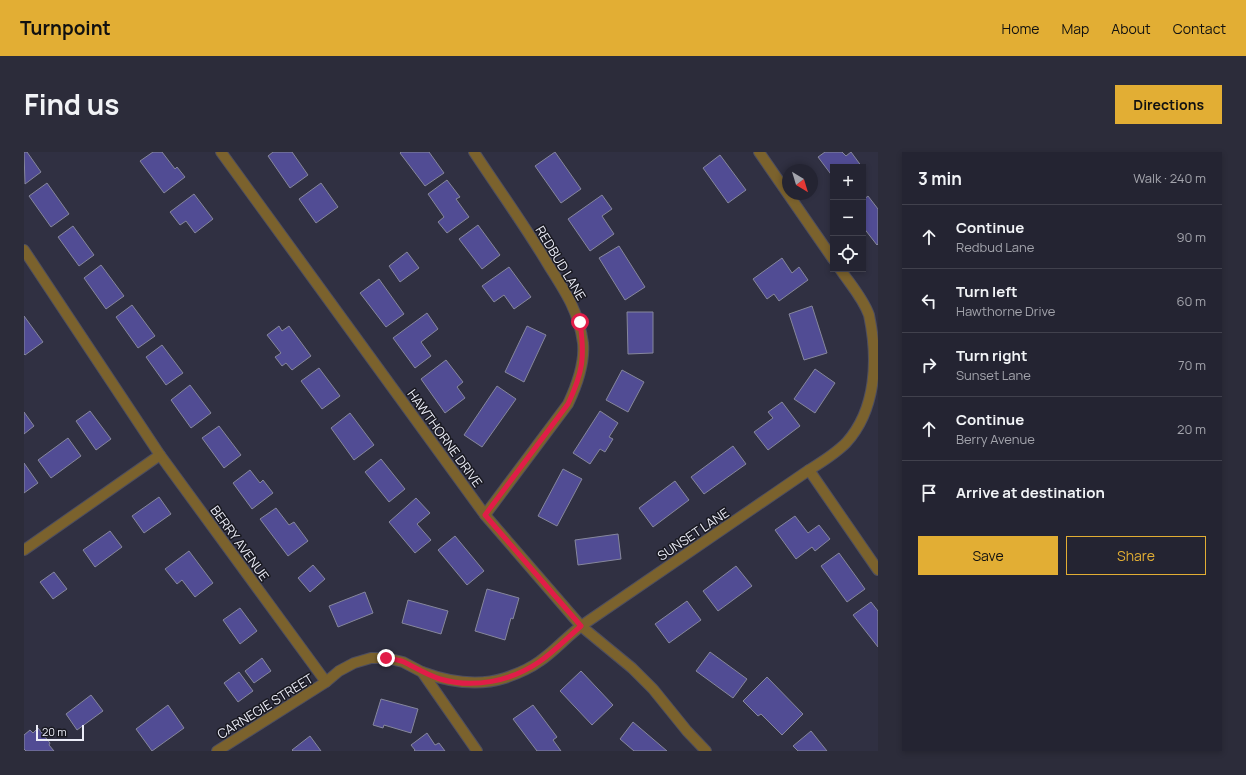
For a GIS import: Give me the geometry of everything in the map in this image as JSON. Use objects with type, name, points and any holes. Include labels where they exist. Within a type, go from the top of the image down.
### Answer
[{"type":"street","name":"HAWTHORNE DRIVE","points":[[221,152],[485,515],[581,626],[638,673],[706,751]]},
{"type":"street","name":"REDBUD LANE","points":[[474,152],[539,248],[573,305],[580,322],[583,344],[582,364],[578,384],[568,404],[485,515]]},
{"type":"street","points":[[759,152],[830,256]]},
{"type":"street","name":"BERRY AVENUE","points":[[24,250],[160,455],[326,682]]},
{"type":"street","name":"SUNSET LANE","points":[[422,672],[441,679],[461,683],[484,683],[504,679],[523,672],[540,661],[581,626],[830,457],[846,443],[860,424],[869,406],[875,386],[878,368],[874,314],[866,307],[842,272]]},
{"type":"street","points":[[24,550],[160,455]]},
{"type":"street","points":[[809,470],[878,570]]},
{"type":"street","points":[[326,682],[339,671],[354,662],[370,658],[386,658],[403,662],[422,672],[477,751]]},
{"type":"street","name":"CARNEGIE STREET","points":[[218,751],[326,682]]},
{"type":"building","points":[[24,152],[27,152],[41,172],[25,184]]},
{"type":"building","points":[[153,152],[162,152],[175,169],[177,167],[185,177],[164,193],[140,161]]},
{"type":"building","points":[[273,152],[292,152],[308,175],[290,188],[268,156]]},
{"type":"building","points":[[429,152],[444,173],[425,186],[400,153]]},
{"type":"building","points":[[555,152],[581,189],[561,203],[535,166]]},
{"type":"building","points":[[825,152],[842,152],[846,156],[851,152],[860,164],[830,164],[830,173],[818,157]]},
{"type":"building","points":[[720,155],[746,190],[728,203],[703,168]]},
{"type":"building","points":[[447,180],[460,197],[456,199],[469,217],[447,233],[438,222],[444,217],[428,194]]},
{"type":"building","points":[[47,183],[69,214],[51,227],[29,196]]},
{"type":"building","points":[[321,183],[338,207],[316,223],[299,199]]},
{"type":"building","points":[[194,194],[213,219],[195,233],[186,221],[180,225],[170,212]]},
{"type":"building","points":[[602,195],[612,209],[602,216],[614,234],[590,251],[568,219]]},
{"type":"building","points":[[868,196],[878,209],[877,245],[866,231],[866,198]]},
{"type":"building","points":[[478,225],[500,255],[482,269],[459,239]]},
{"type":"building","points":[[73,226],[94,255],[79,266],[58,237]]},
{"type":"building","points":[[619,246],[645,287],[625,300],[599,258]]},
{"type":"building","points":[[407,252],[419,268],[400,282],[389,266]]},
{"type":"building","points":[[782,258],[792,273],[799,267],[808,280],[779,301],[774,294],[767,299],[753,279]]},
{"type":"building","points":[[101,265],[124,296],[106,309],[84,278]]},
{"type":"building","points":[[509,267],[531,297],[514,309],[504,295],[494,302],[482,286]]},
{"type":"building","points":[[379,279],[404,314],[386,327],[360,293]]},
{"type":"building","points":[[132,305],[155,336],[138,348],[116,317]]},
{"type":"building","points":[[812,306],[827,353],[804,360],[789,314]]},
{"type":"building","points":[[627,312],[653,312],[653,353],[628,354]]},
{"type":"building","points":[[427,313],[438,329],[421,342],[431,356],[415,368],[393,338]]},
{"type":"building","points":[[24,316],[43,342],[25,355],[24,354]]},
{"type":"building","points":[[279,326],[282,331],[289,326],[311,356],[292,370],[286,363],[282,366],[275,357],[281,353],[267,335]]},
{"type":"building","points":[[527,326],[546,335],[524,382],[505,372]]},
{"type":"building","points":[[162,345],[183,373],[166,385],[146,357]]},
{"type":"building","points":[[446,360],[463,382],[457,387],[465,398],[445,413],[421,379]]},
{"type":"building","points":[[319,368],[340,396],[322,409],[301,381]]},
{"type":"building","points":[[815,369],[835,383],[815,413],[794,399]]},
{"type":"building","points":[[622,370],[644,382],[628,412],[606,400]]},
{"type":"building","points":[[190,385],[211,413],[191,428],[171,400]]},
{"type":"building","points":[[497,386],[516,399],[482,447],[464,435]]},
{"type":"building","points":[[782,402],[800,426],[768,450],[754,432],[773,418],[768,412]]},
{"type":"building","points":[[90,411],[111,439],[96,450],[76,421]]},
{"type":"building","points":[[600,411],[618,423],[609,437],[613,439],[605,452],[600,449],[590,464],[573,453]]},
{"type":"building","points":[[24,412],[34,426],[24,434]]},
{"type":"building","points":[[350,413],[374,445],[354,460],[331,428]]},
{"type":"building","points":[[219,426],[241,455],[224,468],[202,438]]},
{"type":"building","points":[[68,438],[81,456],[51,478],[38,460]]},
{"type":"building","points":[[733,446],[746,464],[704,494],[691,477]]},
{"type":"building","points":[[381,459],[405,489],[389,502],[365,472]]},
{"type":"building","points":[[24,463],[38,483],[24,493]]},
{"type":"building","points":[[563,469],[582,479],[557,526],[538,516]]},
{"type":"building","points":[[250,470],[260,483],[263,480],[273,493],[252,509],[233,483]]},
{"type":"building","points":[[675,481],[689,500],[653,527],[639,508]]},
{"type":"building","points":[[159,497],[171,514],[144,533],[132,516]]},
{"type":"building","points":[[416,498],[430,513],[417,524],[431,540],[415,553],[389,522]]},
{"type":"building","points":[[276,508],[289,525],[294,522],[308,541],[288,556],[260,519]]},
{"type":"building","points":[[795,516],[808,533],[819,525],[830,539],[815,551],[812,547],[796,559],[775,530]]},
{"type":"building","points":[[110,531],[122,547],[95,567],[83,550]]},
{"type":"building","points":[[618,534],[621,559],[578,565],[575,540]]},
{"type":"building","points":[[455,536],[484,571],[467,585],[438,550]]},
{"type":"building","points":[[189,551],[213,583],[195,597],[182,580],[177,584],[165,569]]},
{"type":"building","points":[[839,553],[865,589],[847,602],[821,566]]},
{"type":"building","points":[[313,565],[325,579],[310,592],[298,578]]},
{"type":"building","points":[[736,566],[752,586],[718,611],[703,591]]},
{"type":"building","points":[[54,572],[67,589],[53,599],[40,582]]},
{"type":"building","points":[[487,589],[519,598],[513,619],[511,618],[505,640],[475,631]]},
{"type":"building","points":[[365,592],[373,613],[338,627],[329,606]]},
{"type":"building","points":[[408,600],[448,611],[441,634],[402,623]]},
{"type":"building","points":[[687,601],[701,620],[669,643],[655,624]]},
{"type":"building","points":[[871,602],[878,611],[878,647],[853,615]]},
{"type":"building","points":[[240,608],[257,631],[240,644],[223,620]]},
{"type":"building","points":[[710,652],[747,679],[733,698],[696,671]]},
{"type":"building","points":[[262,658],[271,671],[254,683],[245,671]]},
{"type":"building","points":[[581,671],[613,705],[592,725],[560,691]]},
{"type":"building","points":[[239,672],[253,691],[238,702],[224,683]]},
{"type":"building","points":[[767,677],[803,714],[782,735],[761,714],[758,716],[743,701]]},
{"type":"building","points":[[91,695],[103,711],[77,730],[66,714]]},
{"type":"building","points":[[381,699],[418,709],[411,733],[384,725],[383,728],[373,725]]},
{"type":"building","points":[[168,705],[184,728],[152,751],[136,729]]},
{"type":"building","points":[[533,705],[557,737],[553,740],[561,751],[537,751],[513,719]]},
{"type":"building","points":[[633,722],[667,751],[634,751],[620,739]]},
{"type":"building","points":[[38,728],[50,743],[49,745],[54,751],[26,751],[24,749],[24,735],[30,730],[33,733]]},
{"type":"building","points":[[811,731],[827,751],[798,751],[793,746]]},
{"type":"building","points":[[427,733],[435,745],[439,743],[445,751],[414,751],[415,750],[411,745]]},
{"type":"building","points":[[310,736],[321,751],[292,750]]},
{"type":"route","points":[[386,658],[403,662],[422,672],[441,679],[461,683],[484,683],[504,679],[523,672],[540,661],[581,626],[485,515],[568,404],[578,384],[582,364],[583,344],[580,322]]}]
